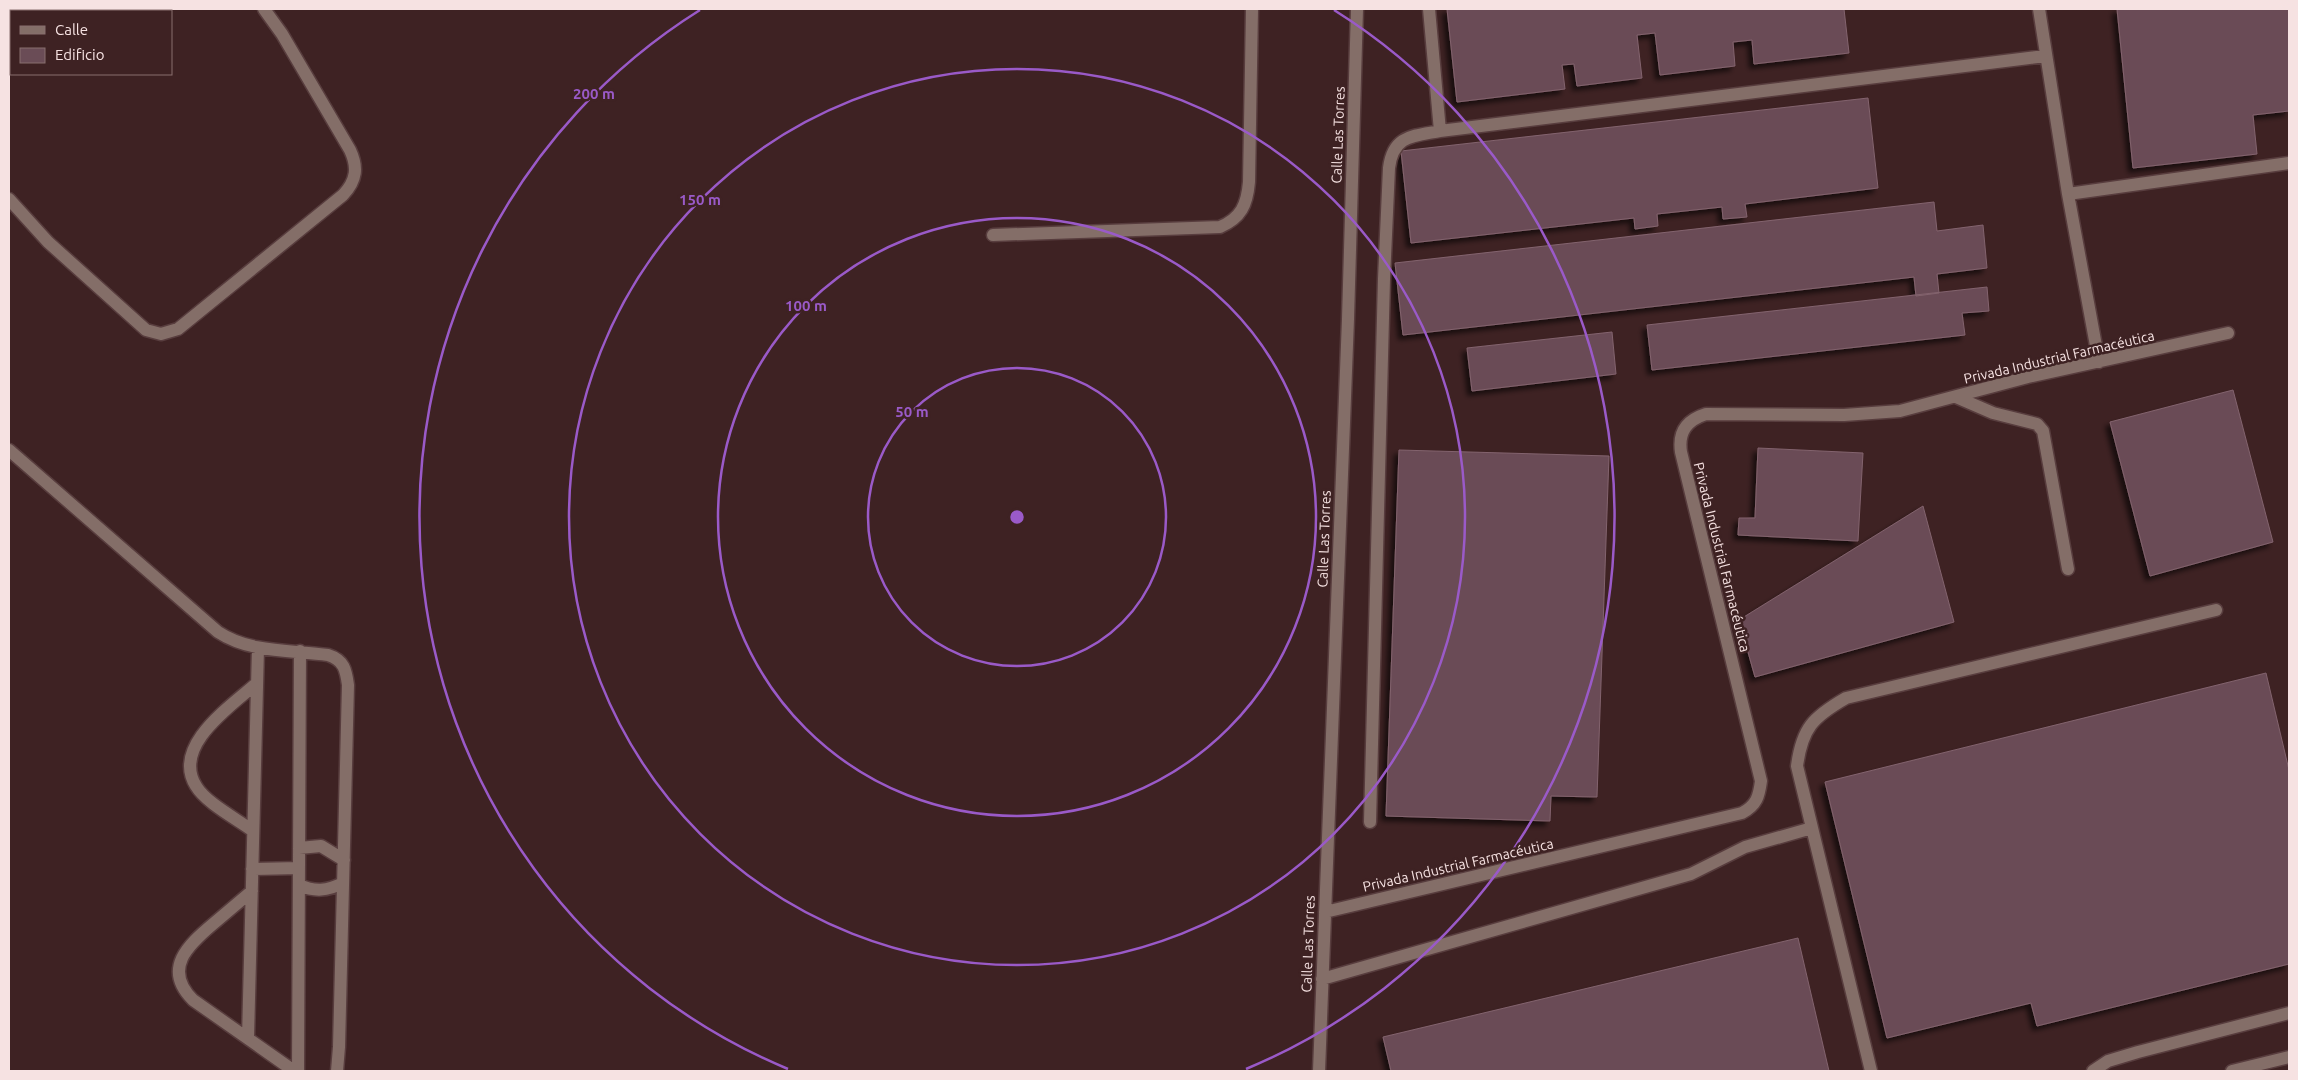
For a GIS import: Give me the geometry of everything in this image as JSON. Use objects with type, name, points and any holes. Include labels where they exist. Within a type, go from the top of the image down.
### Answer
[{"type":"street","points":[[9,199],[54,247],[146,330],[161,334],[178,329],[343,195],[350,188],[356,173],[356,162],[350,150],[282,34],[264,9]]},
{"type":"street","points":[[992,235],[1220,227],[1234,221],[1242,210],[1248,194],[1252,9]]},
{"type":"street","name":"Calle Las Torres","points":[[1319,1071],[1348,319],[1357,9]]},
{"type":"street","points":[[1429,9],[1440,131]]},
{"type":"street","points":[[2039,9],[2068,194],[2099,362]]},
{"type":"street","points":[[1370,822],[1384,288],[1389,168],[1391,155],[1396,146],[1404,139],[1440,131],[2045,56]]},
{"type":"street","points":[[2068,194],[2289,163]]},
{"type":"street","name":"Privada Industrial Farmacéutica","points":[[1324,912],[1733,815],[1751,808],[1759,796],[1761,781],[1681,452],[1680,441],[1682,431],[1692,420],[1706,414],[1873,414],[1900,411],[2028,377],[2228,333]]},
{"type":"street","points":[[1956,397],[1993,413],[2037,424],[2043,431],[2068,569]]},
{"type":"street","points":[[9,450],[218,632],[230,640],[258,648],[300,651],[337,658],[342,663],[346,673],[344,860],[337,1071]]},
{"type":"street","points":[[1871,1071],[1797,766],[1806,730],[1822,712],[1846,698],[2216,610]]},
{"type":"street","points":[[248,1038],[258,648]]},
{"type":"street","points":[[298,1071],[300,651]]},
{"type":"street","points":[[253,831],[196,787],[190,774],[190,760],[196,743],[206,729],[256,683]]},
{"type":"street","points":[[1322,979],[1691,874],[1745,847],[1812,828]]},
{"type":"street","points":[[299,848],[321,846],[344,860]]},
{"type":"street","points":[[252,869],[299,868]]},
{"type":"street","points":[[299,885],[310,890],[321,891],[343,883]]},
{"type":"street","points":[[252,891],[190,944],[184,953],[179,973],[185,992],[193,1000],[294,1071]]},
{"type":"street","points":[[2093,1071],[2108,1061],[2138,1052],[2289,1013]]},
{"type":"street","points":[[2232,1071],[2289,1057]]},
{"type":"building","points":[[1447,9],[1844,9],[1849,53],[1754,64],[1752,40],[1733,42],[1735,66],[1660,75],[1655,33],[1637,35],[1642,78],[1577,86],[1574,64],[1562,65],[1565,89],[1457,102]]},
{"type":"building","points":[[2117,9],[2289,9],[2289,111],[2253,115],[2257,154],[2133,168]]},
{"type":"building","points":[[1868,98],[1878,188],[1745,204],[1747,217],[1723,219],[1722,207],[1657,214],[1658,226],[1635,229],[1634,218],[1411,243],[1401,151]]},
{"type":"building","points":[[1934,202],[1937,231],[1983,225],[1987,268],[1937,274],[1939,293],[1916,296],[1914,277],[1403,335],[1395,263]]},
{"type":"building","points":[[1987,287],[1989,311],[1962,313],[1965,335],[1652,370],[1647,325]]},
{"type":"building","points":[[1612,332],[1616,374],[1472,391],[1467,348]]},
{"type":"building","points":[[2233,390],[2273,542],[2150,576],[2110,422]]},
{"type":"building","points":[[1758,448],[1863,453],[1858,541],[1738,535],[1739,518],[1755,518]]},
{"type":"building","points":[[1399,450],[1609,456],[1597,797],[1551,796],[1550,821],[1386,816]]},
{"type":"building","points":[[1923,506],[1954,622],[1755,677],[1739,620]]},
{"type":"building","points":[[2266,673],[2289,770],[2289,964],[2037,1026],[2031,1003],[1887,1038],[1825,782]]},
{"type":"building","points":[[1798,938],[1829,1071],[1391,1071],[1383,1037]]}]
